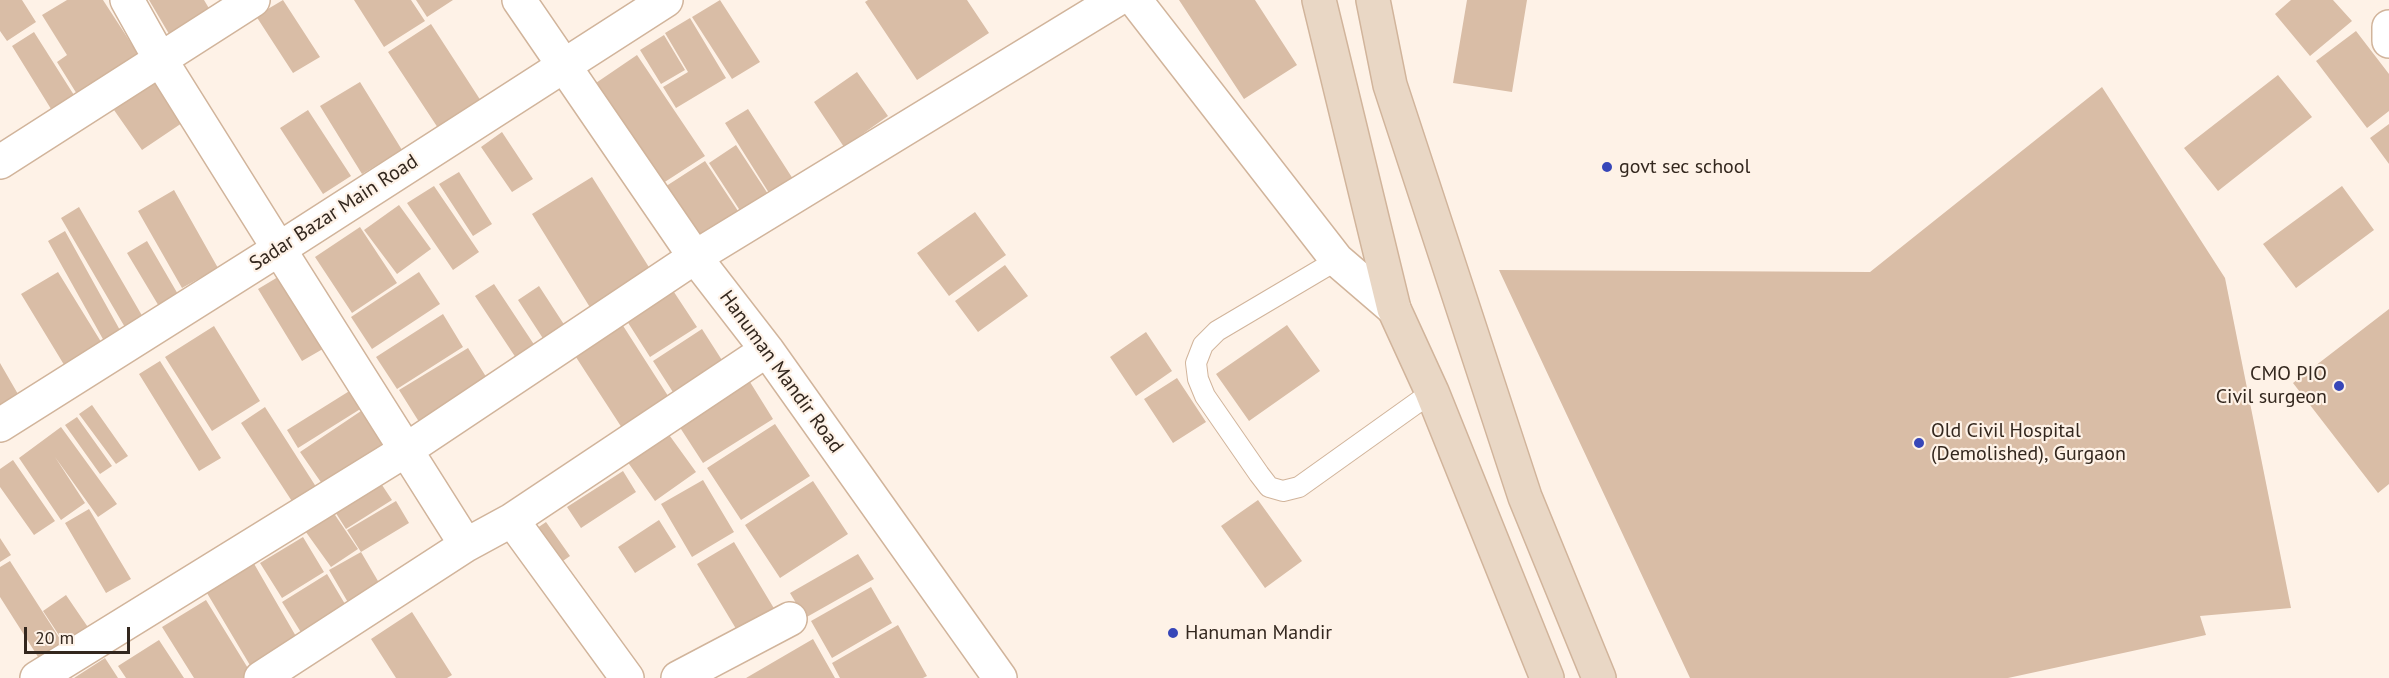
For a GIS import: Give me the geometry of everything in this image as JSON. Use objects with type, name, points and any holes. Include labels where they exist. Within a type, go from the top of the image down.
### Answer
[{"type":"main road","points":[[1319,0],[1394,309],[1432,392],[1547,678]]},
{"type":"main road","points":[[1373,0],[1390,85],[1525,497],[1599,678]]},
{"type":"street","points":[[127,0],[160,59],[466,545]]},
{"type":"street","points":[[0,162],[253,0]]},
{"type":"street","name":"Hanuman Mandir Road","points":[[519,0],[695,257],[766,350],[999,678]]},
{"type":"street","name":"Sadar Bazar Main Road","points":[[0,425],[666,0]]},
{"type":"street","points":[[37,678],[406,450],[695,257],[1116,0]]},
{"type":"street","points":[[1135,0],[1337,260],[1394,309]]},
{"type":"street","points":[[2389,27],[2389,41]]},
{"type":"street","points":[[261,678],[466,545],[512,520],[766,350]]},
{"type":"street","points":[[512,520],[627,678]]},
{"type":"street","points":[[678,678],[790,619]]},
{"type":"lane","points":[[1337,260],[1217,330],[1203,345],[1196,363],[1198,379],[1205,396],[1258,474],[1269,487],[1283,491],[1299,487],[1432,392]]},
{"type":"building","points":[[0,0],[22,0],[36,22],[7,41],[0,31]]},
{"type":"building","points":[[67,0],[103,0],[142,60],[80,99],[57,62],[67,55],[42,15]]},
{"type":"building","points":[[149,0],[204,0],[213,15],[172,39]]},
{"type":"building","points":[[283,0],[320,57],[293,73],[256,16]]},
{"type":"building","points":[[354,0],[411,0],[425,21],[384,47]]},
{"type":"building","points":[[416,0],[453,0],[427,17]]},
{"type":"building","points":[[720,0],[760,62],[732,79],[692,17]]},
{"type":"building","points":[[868,0],[967,0],[989,33],[917,80],[865,2]]},
{"type":"building","points":[[1179,0],[1255,0],[1297,65],[1244,99]]},
{"type":"building","points":[[1467,0],[1527,0],[1512,92],[1453,83]]},
{"type":"building","points":[[2291,0],[2333,0],[2352,21],[2310,56],[2275,14]]},
{"type":"building","points":[[690,18],[726,78],[676,108],[663,87],[688,72],[665,33]]},
{"type":"building","points":[[431,24],[481,101],[438,128],[388,52]]},
{"type":"building","points":[[2356,31],[2389,74],[2389,111],[2367,128],[2316,61]]},
{"type":"building","points":[[34,32],[79,103],[56,117],[12,46]]},
{"type":"building","points":[[664,35],[685,70],[661,84],[640,50]]},
{"type":"building","points":[[637,55],[705,156],[657,187],[590,87]]},
{"type":"building","points":[[857,72],[888,116],[844,147],[814,102]]},
{"type":"building","points":[[2278,75],[2312,117],[2218,191],[2184,148]]},
{"type":"building","points":[[154,82],[182,123],[142,150],[114,110]]},
{"type":"building","points":[[360,82],[402,150],[362,174],[320,106]]},
{"type":"building","name":"Old Civil Hospital (Demolished), Gurgaon","points":[[2102,87],[2225,278],[2291,608],[2200,616],[2206,635],[2008,678],[1690,678],[1499,270],[1870,272]]},
{"type":"building","points":[[748,109],[793,179],[769,193],[725,123]]},
{"type":"building","points":[[308,110],[351,176],[323,194],[280,128]]},
{"type":"building","points":[[2389,124],[2389,164],[2370,138]]},
{"type":"building","points":[[502,132],[533,179],[512,192],[481,147]]},
{"type":"building","points":[[736,145],[768,194],[741,212],[709,163]]},
{"type":"building","points":[[705,161],[740,214],[693,244],[657,192]]},
{"type":"building","points":[[459,172],[492,224],[473,236],[439,184]]},
{"type":"building","points":[[592,177],[652,272],[591,309],[532,214]]},
{"type":"building","points":[[434,186],[479,252],[453,270],[407,203]]},
{"type":"building","points":[[2342,186],[2374,230],[2296,288],[2263,244]]},
{"type":"building","points":[[174,190],[218,268],[182,288],[138,211]]},
{"type":"building","points":[[399,205],[431,249],[397,274],[364,230]]},
{"type":"building","points":[[79,207],[144,319],[126,329],[61,218]]},
{"type":"building","points":[[975,212],[1006,255],[949,296],[917,253]]},
{"type":"building","points":[[360,227],[397,283],[352,313],[315,257]]},
{"type":"building","points":[[65,231],[121,332],[104,341],[48,241]]},
{"type":"building","points":[[147,241],[179,296],[160,308],[127,253]]},
{"type":"building","points":[[1005,265],[1028,296],[978,332],[955,301]]},
{"type":"building","points":[[58,272],[103,345],[66,368],[21,294]]},
{"type":"building","points":[[419,272],[440,304],[372,349],[351,317]]},
{"type":"building","points":[[283,274],[328,346],[302,361],[258,289]]},
{"type":"building","points":[[494,284],[535,346],[516,358],[475,296]]},
{"type":"building","points":[[539,286],[565,326],[544,340],[518,300]]},
{"type":"building","points":[[672,289],[697,327],[650,357],[625,318]]},
{"type":"building","points":[[2389,309],[2389,484],[2378,493],[2293,383]]},
{"type":"building","points":[[443,314],[463,347],[397,389],[376,357]]},
{"type":"building","points":[[620,321],[670,399],[622,428],[572,351]]},
{"type":"building","points":[[1287,325],[1320,371],[1249,421],[1216,374]]},
{"type":"building","points":[[214,326],[260,401],[212,431],[165,357]]},
{"type":"building","points":[[702,329],[727,368],[678,400],[653,361]]},
{"type":"building","points":[[1146,332],[1172,371],[1136,396],[1110,357]]},
{"type":"building","points":[[468,348],[490,383],[421,425],[399,390]]},
{"type":"building","points":[[160,361],[221,458],[199,471],[139,374]]},
{"type":"building","points":[[0,363],[26,408],[0,423]]},
{"type":"building","points":[[1177,378],[1206,422],[1173,443],[1144,399]]},
{"type":"building","points":[[750,382],[773,419],[703,463],[679,426]]},
{"type":"building","points":[[351,390],[362,408],[298,448],[287,430]]},
{"type":"building","points":[[92,405],[128,456],[116,464],[79,414]]},
{"type":"building","points":[[265,407],[320,493],[297,509],[241,423]]},
{"type":"building","points":[[361,411],[388,450],[327,491],[300,452]]},
{"type":"building","points":[[77,417],[112,466],[100,474],[65,425]]},
{"type":"building","points":[[775,424],[810,476],[741,520],[707,468]]},
{"type":"building","points":[[61,427],[117,504],[98,517],[55,457],[85,503],[61,520],[19,458]]},
{"type":"building","points":[[667,432],[696,472],[655,501],[627,461]]},
{"type":"building","points":[[13,460],[55,521],[34,535],[0,487],[0,469]]},
{"type":"building","points":[[623,471],[636,492],[581,528],[567,507]]},
{"type":"building","points":[[378,479],[392,500],[346,529],[332,507]]},
{"type":"building","points":[[703,480],[734,532],[692,557],[661,504]]},
{"type":"building","points":[[813,481],[848,534],[780,578],[745,525]]},
{"type":"building","points":[[1258,500],[1302,561],[1265,588],[1221,526]]},
{"type":"building","points":[[396,501],[409,523],[361,552],[347,530]]},
{"type":"building","points":[[89,509],[131,579],[106,593],[65,523]]},
{"type":"building","points":[[331,509],[358,549],[331,567],[303,528]]},
{"type":"building","points":[[659,520],[676,547],[635,573],[618,547]]},
{"type":"building","points":[[546,522],[570,556],[550,570],[527,535]]},
{"type":"building","points":[[303,537],[324,572],[282,598],[260,563]]},
{"type":"building","points":[[0,538],[11,555],[0,562]]},
{"type":"building","points":[[734,542],[778,615],[741,637],[697,564]]},
{"type":"building","points":[[361,552],[385,593],[353,611],[329,570]]},
{"type":"building","points":[[858,554],[874,579],[805,618],[790,593]]},
{"type":"building","points":[[249,555],[301,645],[254,672],[201,583]]},
{"type":"building","points":[[10,561],[71,656],[47,671],[0,597],[0,567]]},
{"type":"building","points":[[327,574],[351,614],[307,642],[282,602]]},
{"type":"building","points":[[871,587],[892,623],[832,658],[811,621]]},
{"type":"building","points":[[66,595],[96,639],[72,655],[43,611]]},
{"type":"building","points":[[206,600],[254,678],[194,678],[162,627]]},
{"type":"building","points":[[412,612],[452,675],[447,678],[396,678],[371,639]]},
{"type":"building","points":[[898,625],[927,676],[923,678],[840,678],[832,663]]},
{"type":"building","points":[[813,639],[835,678],[746,678]]},
{"type":"building","points":[[159,640],[184,678],[126,678],[118,666]]},
{"type":"building","points":[[105,658],[118,678],[74,678]]},
{"type":"place","name":"govt sec school","points":[[1607,167]]},
{"type":"place","name":"CMO PIO Civil surgeon","points":[[2339,386]]},
{"type":"place","name":"Old Civil Hospital (Demolished), Gurgaon","points":[[1919,443]]},
{"type":"place","name":"Hanuman Mandir","points":[[1173,633]]}]
